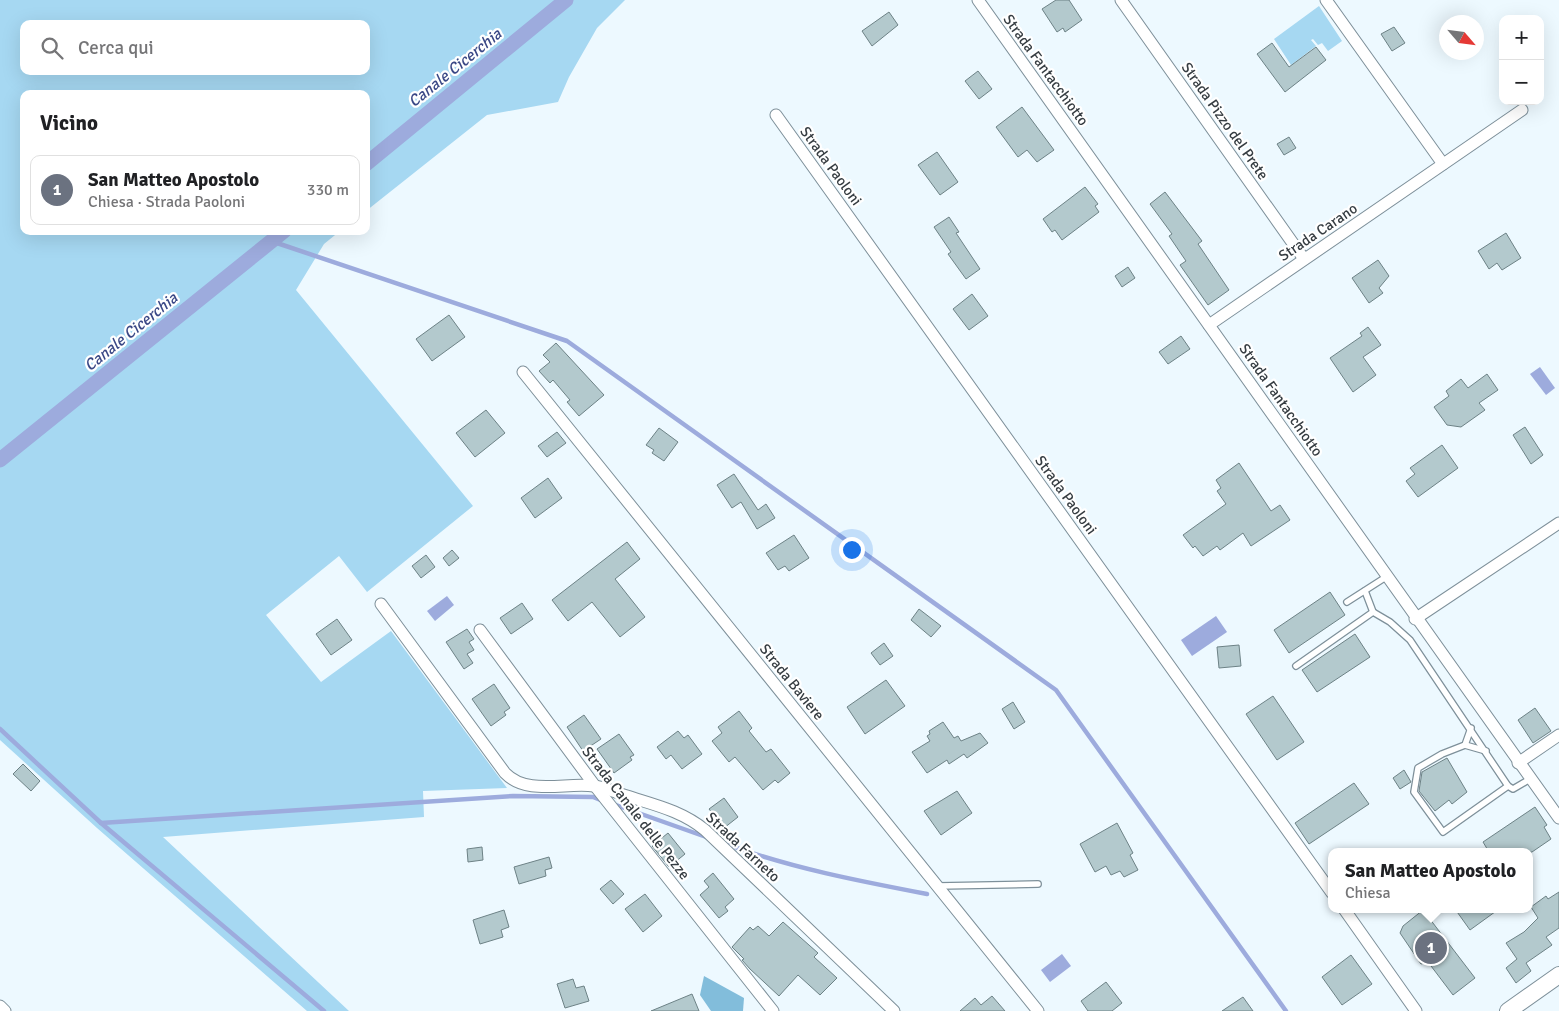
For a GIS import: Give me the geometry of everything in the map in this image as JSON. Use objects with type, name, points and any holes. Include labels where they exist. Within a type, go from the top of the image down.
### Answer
[{"type":"street","name":"Strada Fantacchiotto","points":[[978,0],[1415,618],[1559,818]]},
{"type":"street","name":"Strada Pizzo del Prete","points":[[1122,0],[1304,259]]},
{"type":"street","points":[[1326,0],[1443,164]]},
{"type":"street","name":"Strada Carano","points":[[1209,325],[1522,110]]},
{"type":"street","name":"Strada Paoloni","points":[[776,115],[1328,888]]},
{"type":"street","name":"Strada Baviere","points":[[522,372],[1038,1011]]},
{"type":"street","points":[[1415,618],[1559,523]]},
{"type":"street","name":"Strada Farneto","points":[[381,604],[509,777],[519,783],[528,785],[595,786],[679,813],[695,822],[894,1011]]},
{"type":"street","name":"Strada Canale delle Pezze","points":[[480,630],[595,786],[773,1011]]},
{"type":"street","points":[[1518,763],[1559,736]]},
{"type":"street","points":[[1347,913],[1416,1011]]},
{"type":"street","points":[[1508,1011],[1559,975]]},
{"type":"street","points":[[0,1006],[5,1011]]},
{"type":"lane","points":[[1347,602],[1386,577]]},
{"type":"lane","points":[[1365,591],[1373,612],[1390,622],[1410,640],[1471,728],[1508,786],[1513,789],[1530,779]]},
{"type":"lane","points":[[1296,666],[1373,612]]},
{"type":"lane","points":[[1465,745],[1471,728]]},
{"type":"lane","points":[[1486,751],[1465,745],[1442,754],[1418,768],[1414,792],[1443,832],[1508,786]]},
{"type":"lane","points":[[936,886],[1038,884]]},
{"type":"shaded area","points":[[0,0],[625,0],[597,28],[569,77],[558,102],[487,115],[370,208],[370,90],[20,90],[20,235],[335,235],[324,244],[296,290],[473,506],[367,592],[339,556],[266,615],[321,682],[391,631],[507,788],[423,791],[424,817],[163,837],[349,1011],[307,1011],[97,828],[0,740]]},
{"type":"shaded area","points":[[1319,6],[1342,41],[1328,51],[1322,43],[1318,45],[1313,39],[1311,40],[1316,46],[1291,65],[1274,39]]},
{"type":"shaded area","points":[[1540,367],[1555,388],[1546,395],[1530,374]]},
{"type":"shaded area","points":[[447,596],[454,605],[435,621],[427,611]]},
{"type":"shaded area","points":[[1216,616],[1227,632],[1192,656],[1181,640]]},
{"type":"shaded area","points":[[1062,954],[1071,966],[1050,982],[1041,970]]},
{"type":"shaded area","points":[[704,976],[744,998],[743,1011],[711,1011],[700,995]]},
{"type":"building","points":[[1056,0],[1069,0],[1082,20],[1065,32],[1063,28],[1057,32],[1042,9]]},
{"type":"building","points":[[889,12],[898,25],[872,46],[862,31]]},
{"type":"building","points":[[1394,27],[1405,43],[1392,51],[1381,34]]},
{"type":"building","points":[[1272,43],[1289,67],[1316,47],[1326,60],[1285,92],[1257,54]]},
{"type":"building","points":[[978,71],[992,89],[979,99],[965,81]]},
{"type":"building","points":[[1022,107],[1054,150],[1037,162],[1027,150],[1018,157],[996,127]]},
{"type":"building","points":[[1289,137],[1296,148],[1284,155],[1277,144]]},
{"type":"building","points":[[937,152],[958,182],[940,195],[918,165]]},
{"type":"building","points":[[1085,187],[1098,204],[1095,206],[1099,212],[1062,240],[1055,230],[1052,232],[1043,219]]},
{"type":"building","points":[[1165,192],[1202,241],[1198,244],[1229,290],[1208,305],[1180,265],[1186,261],[1169,236],[1172,234],[1150,204]]},
{"type":"building","points":[[949,217],[959,232],[956,233],[980,269],[966,279],[948,254],[951,252],[934,227]]},
{"type":"building","points":[[1506,233],[1521,258],[1502,270],[1497,263],[1489,269],[1478,251]]},
{"type":"building","points":[[1378,260],[1389,276],[1379,288],[1383,293],[1369,303],[1352,278]]},
{"type":"building","points":[[1128,267],[1135,278],[1122,287],[1115,276]]},
{"type":"building","points":[[972,294],[988,316],[969,330],[953,309]]},
{"type":"building","points":[[449,315],[465,337],[432,361],[416,339]]},
{"type":"building","points":[[1368,327],[1381,345],[1363,357],[1376,375],[1353,392],[1330,358],[1362,336],[1360,333]]},
{"type":"building","points":[[1181,336],[1190,349],[1168,364],[1159,352]]},
{"type":"building","points":[[556,343],[604,395],[579,416],[567,402],[570,400],[553,380],[550,383],[539,371],[550,362],[543,355]]},
{"type":"building","points":[[1487,374],[1498,390],[1479,403],[1485,410],[1461,427],[1447,425],[1434,407],[1449,396],[1446,391],[1461,379],[1468,388]]},
{"type":"building","points":[[486,410],[505,433],[475,457],[456,433]]},
{"type":"building","points":[[1525,427],[1543,455],[1531,464],[1513,435]]},
{"type":"building","points":[[659,428],[678,442],[664,461],[652,453],[654,450],[646,445]]},
{"type":"building","points":[[557,432],[566,443],[547,457],[538,446]]},
{"type":"building","points":[[1442,445],[1458,468],[1418,497],[1406,481],[1415,474],[1410,468]]},
{"type":"building","points":[[1239,463],[1271,511],[1280,505],[1290,520],[1251,546],[1243,533],[1220,550],[1217,546],[1203,556],[1195,546],[1193,548],[1183,535],[1226,504],[1217,491],[1221,488],[1216,480]]},
{"type":"building","points":[[734,474],[758,510],[766,504],[775,518],[757,529],[741,502],[732,508],[717,485]]},
{"type":"building","points":[[548,478],[562,498],[535,518],[521,498]]},
{"type":"building","points":[[794,535],[809,558],[789,571],[785,566],[778,570],[766,553]]},
{"type":"building","points":[[627,542],[640,559],[615,579],[645,617],[620,637],[592,602],[568,621],[552,600]]},
{"type":"building","points":[[452,550],[459,558],[449,566],[443,558]]},
{"type":"building","points":[[426,555],[435,567],[421,578],[412,566]]},
{"type":"building","points":[[1330,592],[1345,615],[1289,653],[1274,630]]},
{"type":"building","points":[[522,603],[533,619],[511,634],[500,618]]},
{"type":"building","points":[[919,609],[941,626],[931,637],[911,620]]},
{"type":"building","points":[[337,619],[352,640],[331,655],[316,634]]},
{"type":"building","points":[[467,629],[474,639],[469,642],[474,650],[467,654],[473,663],[464,669],[446,642]]},
{"type":"building","points":[[1355,634],[1370,657],[1317,692],[1302,670]]},
{"type":"building","points":[[884,643],[893,656],[880,665],[871,653]]},
{"type":"building","points":[[1239,645],[1241,666],[1219,668],[1217,647]]},
{"type":"building","points":[[886,680],[905,706],[865,734],[847,707]]},
{"type":"building","points":[[494,684],[510,708],[504,712],[506,715],[491,726],[472,699]]},
{"type":"building","points":[[1273,696],[1304,742],[1277,760],[1246,714]]},
{"type":"building","points":[[1013,702],[1025,722],[1014,729],[1002,709]]},
{"type":"building","points":[[1535,708],[1551,731],[1533,743],[1518,720]]},
{"type":"building","points":[[739,711],[752,728],[749,731],[766,752],[771,749],[790,773],[778,783],[775,780],[763,790],[735,757],[729,762],[712,741],[722,733],[718,727]]},
{"type":"building","points":[[584,715],[601,739],[583,751],[567,727]]},
{"type":"building","points":[[943,722],[954,738],[958,736],[961,741],[980,733],[988,743],[967,758],[964,754],[949,764],[947,760],[927,773],[912,752],[930,741],[927,736],[930,734],[929,731]]},
{"type":"building","points":[[678,731],[684,738],[688,735],[702,754],[682,769],[671,755],[666,759],[657,747]]},
{"type":"building","points":[[619,734],[634,755],[630,757],[632,760],[614,773],[597,749]]},
{"type":"building","points":[[1447,758],[1467,792],[1452,804],[1449,800],[1435,811],[1419,791],[1422,772]]},
{"type":"building","points":[[23,764],[40,781],[31,791],[13,774]]},
{"type":"building","points":[[1404,770],[1411,782],[1400,789],[1393,778]]},
{"type":"building","points":[[1354,783],[1369,804],[1309,844],[1295,823]]},
{"type":"building","points":[[957,791],[972,813],[941,835],[924,811]]},
{"type":"building","points":[[724,798],[738,817],[724,828],[709,809]]},
{"type":"building","points":[[1535,807],[1547,825],[1544,827],[1551,839],[1533,851],[1533,848],[1487,848],[1483,842]]},
{"type":"building","points":[[1117,823],[1133,853],[1130,855],[1138,870],[1124,877],[1120,871],[1111,875],[1106,866],[1095,872],[1080,844]]},
{"type":"building","points":[[668,833],[685,854],[669,867],[652,846]]},
{"type":"building","points":[[482,847],[483,860],[468,862],[467,849]]},
{"type":"building","points":[[549,857],[552,868],[545,870],[546,876],[519,884],[514,867]]},
{"type":"building","points":[[713,873],[734,899],[725,907],[728,911],[719,918],[700,895],[709,887],[704,881]]},
{"type":"building","points":[[611,880],[624,894],[613,904],[600,889]]},
{"type":"building","points":[[1559,892],[1559,928],[1546,937],[1552,945],[1526,963],[1531,971],[1516,983],[1506,968],[1517,959],[1506,943],[1524,932],[1538,918],[1533,910],[1533,906],[1546,896],[1548,899]]},
{"type":"building","points":[[645,894],[662,916],[643,932],[625,909]]},
{"type":"building","points":[[504,910],[509,927],[501,930],[503,937],[480,944],[473,920]]},
{"type":"building","points":[[1419,913],[1425,913],[1475,978],[1453,995],[1428,962],[1421,964],[1400,933],[1403,926]]},
{"type":"building","points":[[1458,913],[1493,913],[1470,930]]},
{"type":"building","points":[[783,922],[818,953],[814,957],[837,978],[820,995],[798,975],[779,996],[750,969],[742,960],[744,959],[732,947],[750,927],[753,930],[758,926],[769,936]]},
{"type":"building","points":[[1351,955],[1372,984],[1342,1005],[1322,977]]},
{"type":"building","points":[[573,979],[576,988],[584,986],[589,1001],[565,1008],[557,984]]},
{"type":"building","points":[[1106,982],[1122,1003],[1112,1011],[1088,1011],[1081,1001]]},
{"type":"building","points":[[692,994],[699,1011],[651,1011]]},
{"type":"building","points":[[992,996],[1005,1011],[960,1011],[975,998],[981,1005]]},
{"type":"building","points":[[1243,997],[1253,1011],[1222,1011]]},
{"type":"waterway","name":"Canale Cicerchia","points":[[370,161],[566,0]]},
{"type":"waterway","name":"Canale Cicerchia","points":[[0,460],[279,235]]},
{"type":"waterway","points":[[271,241],[567,341],[1056,690],[1286,1011]]},
{"type":"waterway","points":[[0,729],[101,823],[324,1011]]},
{"type":"waterway","points":[[101,823],[513,796],[593,797],[603,801]]},
{"type":"waterway","points":[[613,804],[709,838]]},
{"type":"waterway","points":[[726,844],[800,867],[927,894]]},
{"type":"place","name":"San Matteo Apostolo","points":[[1431,948]]}]
